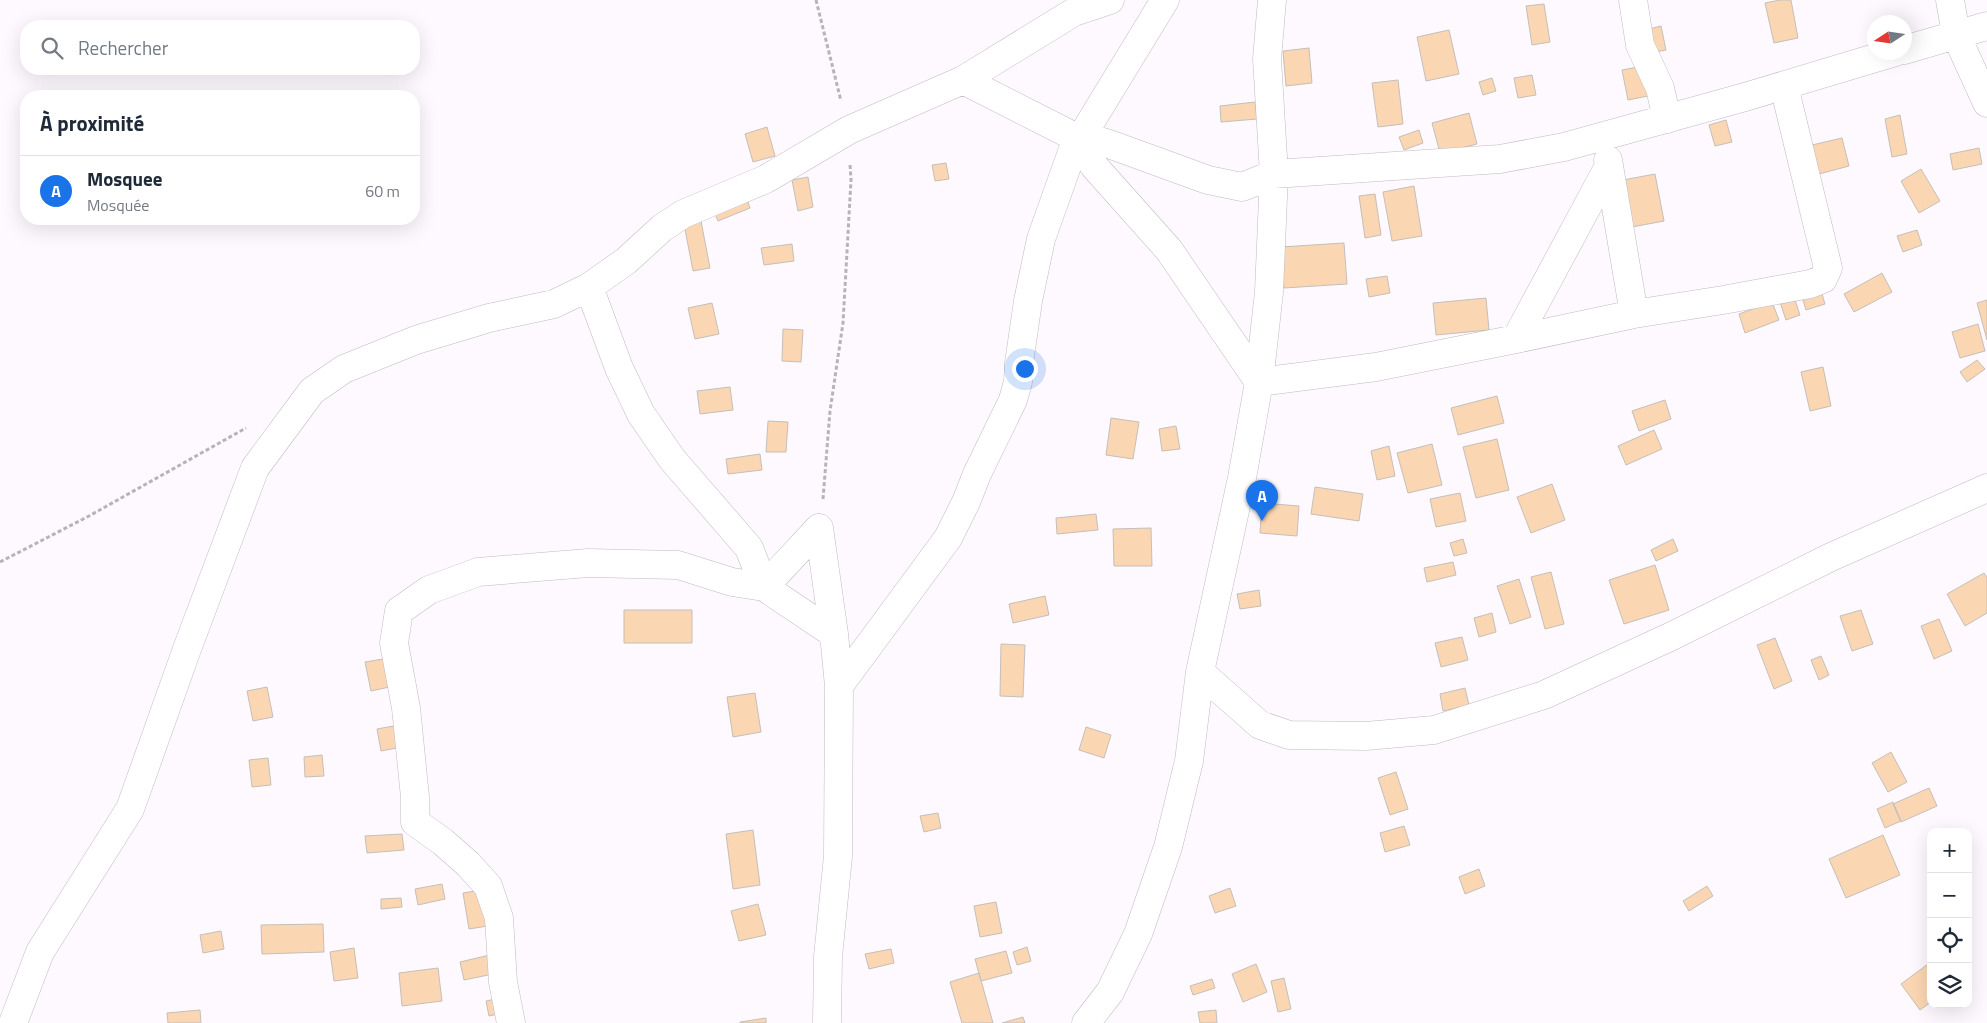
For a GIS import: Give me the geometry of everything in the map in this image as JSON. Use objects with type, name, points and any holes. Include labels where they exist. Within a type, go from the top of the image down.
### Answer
[{"type":"street","points":[[13,1023],[40,952],[130,809],[255,468],[312,391],[344,369],[416,340],[489,318],[554,304],[589,287],[626,261],[662,228],[683,214],[766,179],[848,130],[963,80],[1070,6],[1110,0]]},
{"type":"street","points":[[839,686],[948,538],[966,502],[977,474],[1013,400],[1018,382],[1028,301],[1041,238],[1080,137],[1165,0]]},
{"type":"street","points":[[1086,1023],[1110,992],[1138,934],[1168,847],[1189,761],[1200,672],[1242,478],[1260,382],[1269,292],[1274,174],[1267,59],[1272,0]]},
{"type":"street","points":[[1633,0],[1640,44],[1660,88],[1667,119]]},
{"type":"street","points":[[1950,0],[1956,35],[1987,104]]},
{"type":"street","points":[[1912,48],[1987,26]]},
{"type":"street","points":[[963,80],[1080,137],[1109,144],[1208,180],[1242,187],[1274,174],[1500,159],[1564,147],[1784,86],[1869,60]]},
{"type":"street","points":[[1260,382],[1376,366],[1634,314],[1810,284],[1823,279],[1828,268],[1784,86]]},
{"type":"street","points":[[1604,136],[1634,314]]},
{"type":"street","points":[[1080,137],[1094,166],[1169,250],[1260,382]]},
{"type":"street","points":[[1516,339],[1609,166]]},
{"type":"street","points":[[589,287],[618,368],[641,414],[672,459],[749,548],[764,587]]},
{"type":"street","points":[[1200,672],[1260,725],[1289,735],[1366,736],[1434,730],[1544,694],[1672,636],[1831,557],[1987,488]]},
{"type":"street","points":[[764,587],[819,528]]},
{"type":"street","points":[[819,528],[834,634],[839,686],[838,856],[828,957],[827,1023]]},
{"type":"street","points":[[511,1023],[503,982],[499,918],[488,886],[468,864],[415,822],[415,797],[406,708],[394,643],[399,611],[429,590],[478,572],[588,563],[678,565],[732,582],[764,587],[834,634]]},
{"type":"path","points":[[816,0],[848,130],[851,180],[843,323],[830,411],[826,476],[819,528]]},
{"type":"path","points":[[0,562],[89,516],[252,425]]},
{"type":"building","points":[[1791,0],[1798,38],[1774,43],[1765,3]]},
{"type":"building","points":[[1544,4],[1550,42],[1532,45],[1526,6]]},
{"type":"building","points":[[1661,26],[1666,50],[1650,53],[1645,30]]},
{"type":"building","points":[[1449,30],[1459,74],[1426,81],[1417,37]]},
{"type":"building","points":[[1309,48],[1312,83],[1286,86],[1283,51]]},
{"type":"building","points":[[1648,65],[1653,95],[1628,100],[1622,70]]},
{"type":"building","points":[[1532,75],[1536,95],[1518,98],[1514,78]]},
{"type":"building","points":[[1492,78],[1496,91],[1483,95],[1479,82]]},
{"type":"building","points":[[1398,80],[1403,124],[1378,127],[1372,83]]},
{"type":"building","points":[[1255,102],[1257,119],[1221,122],[1220,106]]},
{"type":"building","points":[[1469,113],[1477,144],[1440,153],[1432,123]]},
{"type":"building","points":[[1900,115],[1907,154],[1892,157],[1885,119]]},
{"type":"building","points":[[1726,120],[1732,142],[1715,146],[1709,125]]},
{"type":"building","points":[[767,127],[775,156],[753,162],[745,134]]},
{"type":"building","points":[[1419,130],[1423,143],[1404,150],[1399,137]]},
{"type":"building","points":[[1842,138],[1849,166],[1819,174],[1812,145]]},
{"type":"building","points":[[1979,148],[1982,164],[1953,170],[1950,154]]},
{"type":"building","points":[[946,163],[949,179],[935,181],[932,165]]},
{"type":"building","points":[[1921,169],[1940,201],[1919,213],[1901,181]]},
{"type":"building","points":[[1655,174],[1664,221],[1632,227],[1623,180]]},
{"type":"building","points":[[808,177],[813,207],[798,211],[792,180]]},
{"type":"building","points":[[1414,186],[1422,236],[1392,241],[1383,192]]},
{"type":"building","points":[[1375,194],[1381,235],[1365,238],[1359,196]]},
{"type":"building","points":[[746,196],[750,208],[718,221],[713,209]]},
{"type":"building","points":[[701,221],[710,268],[693,271],[684,224]]},
{"type":"building","points":[[1917,230],[1922,245],[1903,252],[1897,236]]},
{"type":"building","points":[[1344,243],[1347,284],[1284,288],[1281,247]]},
{"type":"building","points":[[792,244],[794,261],[764,265],[761,248]]},
{"type":"building","points":[[1882,273],[1892,292],[1854,312],[1844,294]]},
{"type":"building","points":[[1387,276],[1390,293],[1369,297],[1366,279]]},
{"type":"building","points":[[1821,291],[1825,304],[1806,310],[1802,297]]},
{"type":"building","points":[[1793,294],[1800,315],[1786,320],[1779,299]]},
{"type":"building","points":[[1486,298],[1489,330],[1436,335],[1433,303]]},
{"type":"building","points":[[1987,300],[1987,340],[1977,303]]},
{"type":"building","points":[[1772,302],[1779,320],[1745,333],[1739,314]]},
{"type":"building","points":[[712,303],[719,334],[695,339],[688,308]]},
{"type":"building","points":[[1978,324],[1985,351],[1960,358],[1952,332]]},
{"type":"building","points":[[783,329],[803,330],[801,362],[782,361]]},
{"type":"building","points":[[1977,360],[1985,369],[1967,382],[1960,372]]},
{"type":"building","points":[[1823,367],[1831,406],[1810,411],[1801,372]]},
{"type":"building","points":[[730,387],[733,410],[700,414],[697,391]]},
{"type":"building","points":[[1497,396],[1504,423],[1458,435],[1451,408]]},
{"type":"building","points":[[1665,400],[1671,419],[1639,431],[1632,411]]},
{"type":"building","points":[[1111,418],[1139,422],[1133,459],[1106,455]]},
{"type":"building","points":[[768,421],[788,422],[786,452],[766,452]]},
{"type":"building","points":[[1176,426],[1180,449],[1162,451],[1159,429]]},
{"type":"building","points":[[1654,430],[1662,449],[1626,465],[1618,446]]},
{"type":"building","points":[[1497,439],[1509,490],[1476,498],[1463,447]]},
{"type":"building","points":[[1432,444],[1442,485],[1408,493],[1397,453]]},
{"type":"building","points":[[1389,446],[1395,476],[1377,480],[1371,451]]},
{"type":"building","points":[[760,454],[762,470],[728,474],[726,459]]},
{"type":"building","points":[[1552,484],[1565,520],[1531,533],[1517,497]]},
{"type":"building","points":[[1315,487],[1363,494],[1359,521],[1311,514]]},
{"type":"building","points":[[1460,493],[1466,521],[1436,527],[1430,499]]},
{"type":"building","points":[[1262,503],[1299,506],[1297,536],[1260,533]]},
{"type":"building","points":[[1096,514],[1098,530],[1057,534],[1056,518]]},
{"type":"building","points":[[1151,528],[1152,566],[1114,566],[1113,529]]},
{"type":"building","points":[[1463,539],[1467,553],[1454,556],[1450,543]]},
{"type":"building","points":[[1673,539],[1678,551],[1656,561],[1651,550]]},
{"type":"building","points":[[1453,562],[1456,575],[1427,582],[1424,568]]},
{"type":"building","points":[[1655,565],[1669,610],[1624,624],[1609,580]]},
{"type":"building","points":[[1551,572],[1564,624],[1545,629],[1531,577]]},
{"type":"building","points":[[1984,573],[1987,577],[1987,613],[1965,626],[1947,594]]},
{"type":"building","points":[[1519,579],[1531,617],[1510,624],[1497,586]]},
{"type":"building","points":[[1259,590],[1261,606],[1240,609],[1237,594]]},
{"type":"building","points":[[1045,596],[1049,615],[1013,623],[1009,604]]},
{"type":"building","points":[[624,610],[692,610],[692,643],[624,643]]},
{"type":"building","points":[[1861,610],[1873,644],[1852,651],[1840,616]]},
{"type":"building","points":[[1492,613],[1496,632],[1479,637],[1474,618]]},
{"type":"building","points":[[1939,619],[1952,651],[1934,659],[1921,626]]},
{"type":"building","points":[[1462,637],[1468,660],[1441,667],[1435,643]]},
{"type":"building","points":[[1775,638],[1792,681],[1774,689],[1757,645]]},
{"type":"building","points":[[1001,644],[1025,645],[1023,697],[1000,696]]},
{"type":"building","points":[[1821,656],[1829,675],[1819,680],[1811,660]]},
{"type":"building","points":[[389,658],[394,686],[371,691],[365,662]]},
{"type":"building","points":[[267,687],[273,717],[253,721],[247,691]]},
{"type":"building","points":[[1465,688],[1469,705],[1443,711],[1440,694]]},
{"type":"building","points":[[755,693],[761,732],[733,737],[727,697]]},
{"type":"building","points":[[399,725],[402,747],[381,751],[377,729]]},
{"type":"building","points":[[1086,727],[1111,735],[1104,758],[1079,750]]},
{"type":"building","points":[[1891,752],[1907,782],[1888,792],[1872,763]]},
{"type":"building","points":[[322,755],[324,776],[305,777],[304,757]]},
{"type":"building","points":[[268,758],[271,785],[252,787],[249,760]]},
{"type":"building","points":[[1396,772],[1408,809],[1390,815],[1378,778]]},
{"type":"building","points":[[1929,788],[1937,806],[1901,822],[1893,804]]},
{"type":"building","points":[[1893,802],[1901,821],[1885,828],[1877,809]]},
{"type":"building","points":[[938,813],[941,828],[924,832],[920,816]]},
{"type":"building","points":[[1404,826],[1410,845],[1385,852],[1380,833]]},
{"type":"building","points":[[753,830],[760,885],[733,889],[726,834]]},
{"type":"building","points":[[402,834],[404,850],[367,853],[365,836]]},
{"type":"building","points":[[1883,835],[1900,875],[1846,898],[1829,859]]},
{"type":"building","points":[[1479,869],[1485,886],[1465,894],[1459,877]]},
{"type":"building","points":[[442,884],[445,899],[418,905],[415,889]]},
{"type":"building","points":[[1707,886],[1713,896],[1689,911],[1683,901]]},
{"type":"building","points":[[1230,888],[1236,906],[1215,913],[1209,896]]},
{"type":"building","points":[[488,889],[494,925],[469,929],[463,893]]},
{"type":"building","points":[[401,898],[402,907],[381,909],[381,899]]},
{"type":"building","points":[[996,902],[1002,933],[980,937],[974,906]]},
{"type":"building","points":[[758,904],[766,935],[739,941],[731,911]]},
{"type":"building","points":[[323,924],[324,952],[262,954],[261,925]]},
{"type":"building","points":[[221,931],[224,949],[203,953],[200,935]]},
{"type":"building","points":[[1027,947],[1031,961],[1017,965],[1013,952]]},
{"type":"building","points":[[354,948],[358,978],[334,981],[330,952]]},
{"type":"building","points":[[891,949],[894,963],[869,969],[865,954]]},
{"type":"building","points":[[1006,951],[1012,973],[981,981],[975,959]]},
{"type":"building","points":[[494,954],[498,973],[464,980],[460,962]]},
{"type":"building","points":[[1256,964],[1267,992],[1243,1002],[1232,974]]},
{"type":"building","points":[[1927,965],[1927,1005],[1920,1010],[1901,984]]},
{"type":"building","points":[[438,968],[442,1001],[402,1006],[399,973]]},
{"type":"building","points":[[979,973],[993,1023],[962,1023],[950,982]]},
{"type":"building","points":[[1284,978],[1291,1009],[1278,1012],[1271,981]]},
{"type":"building","points":[[1212,979],[1215,988],[1193,995],[1190,986]]},
{"type":"building","points":[[505,997],[508,1012],[489,1016],[486,1001]]},
{"type":"building","points":[[200,1010],[201,1023],[168,1023],[167,1013]]},
{"type":"building","points":[[1216,1010],[1217,1023],[1200,1023],[1198,1012]]},
{"type":"building","points":[[1023,1017],[1025,1023],[1002,1023]]},
{"type":"building","points":[[766,1018],[766,1023],[740,1023],[740,1022]]},
{"type":"place","name":"Mosquee","points":[[1262,521]]}]
